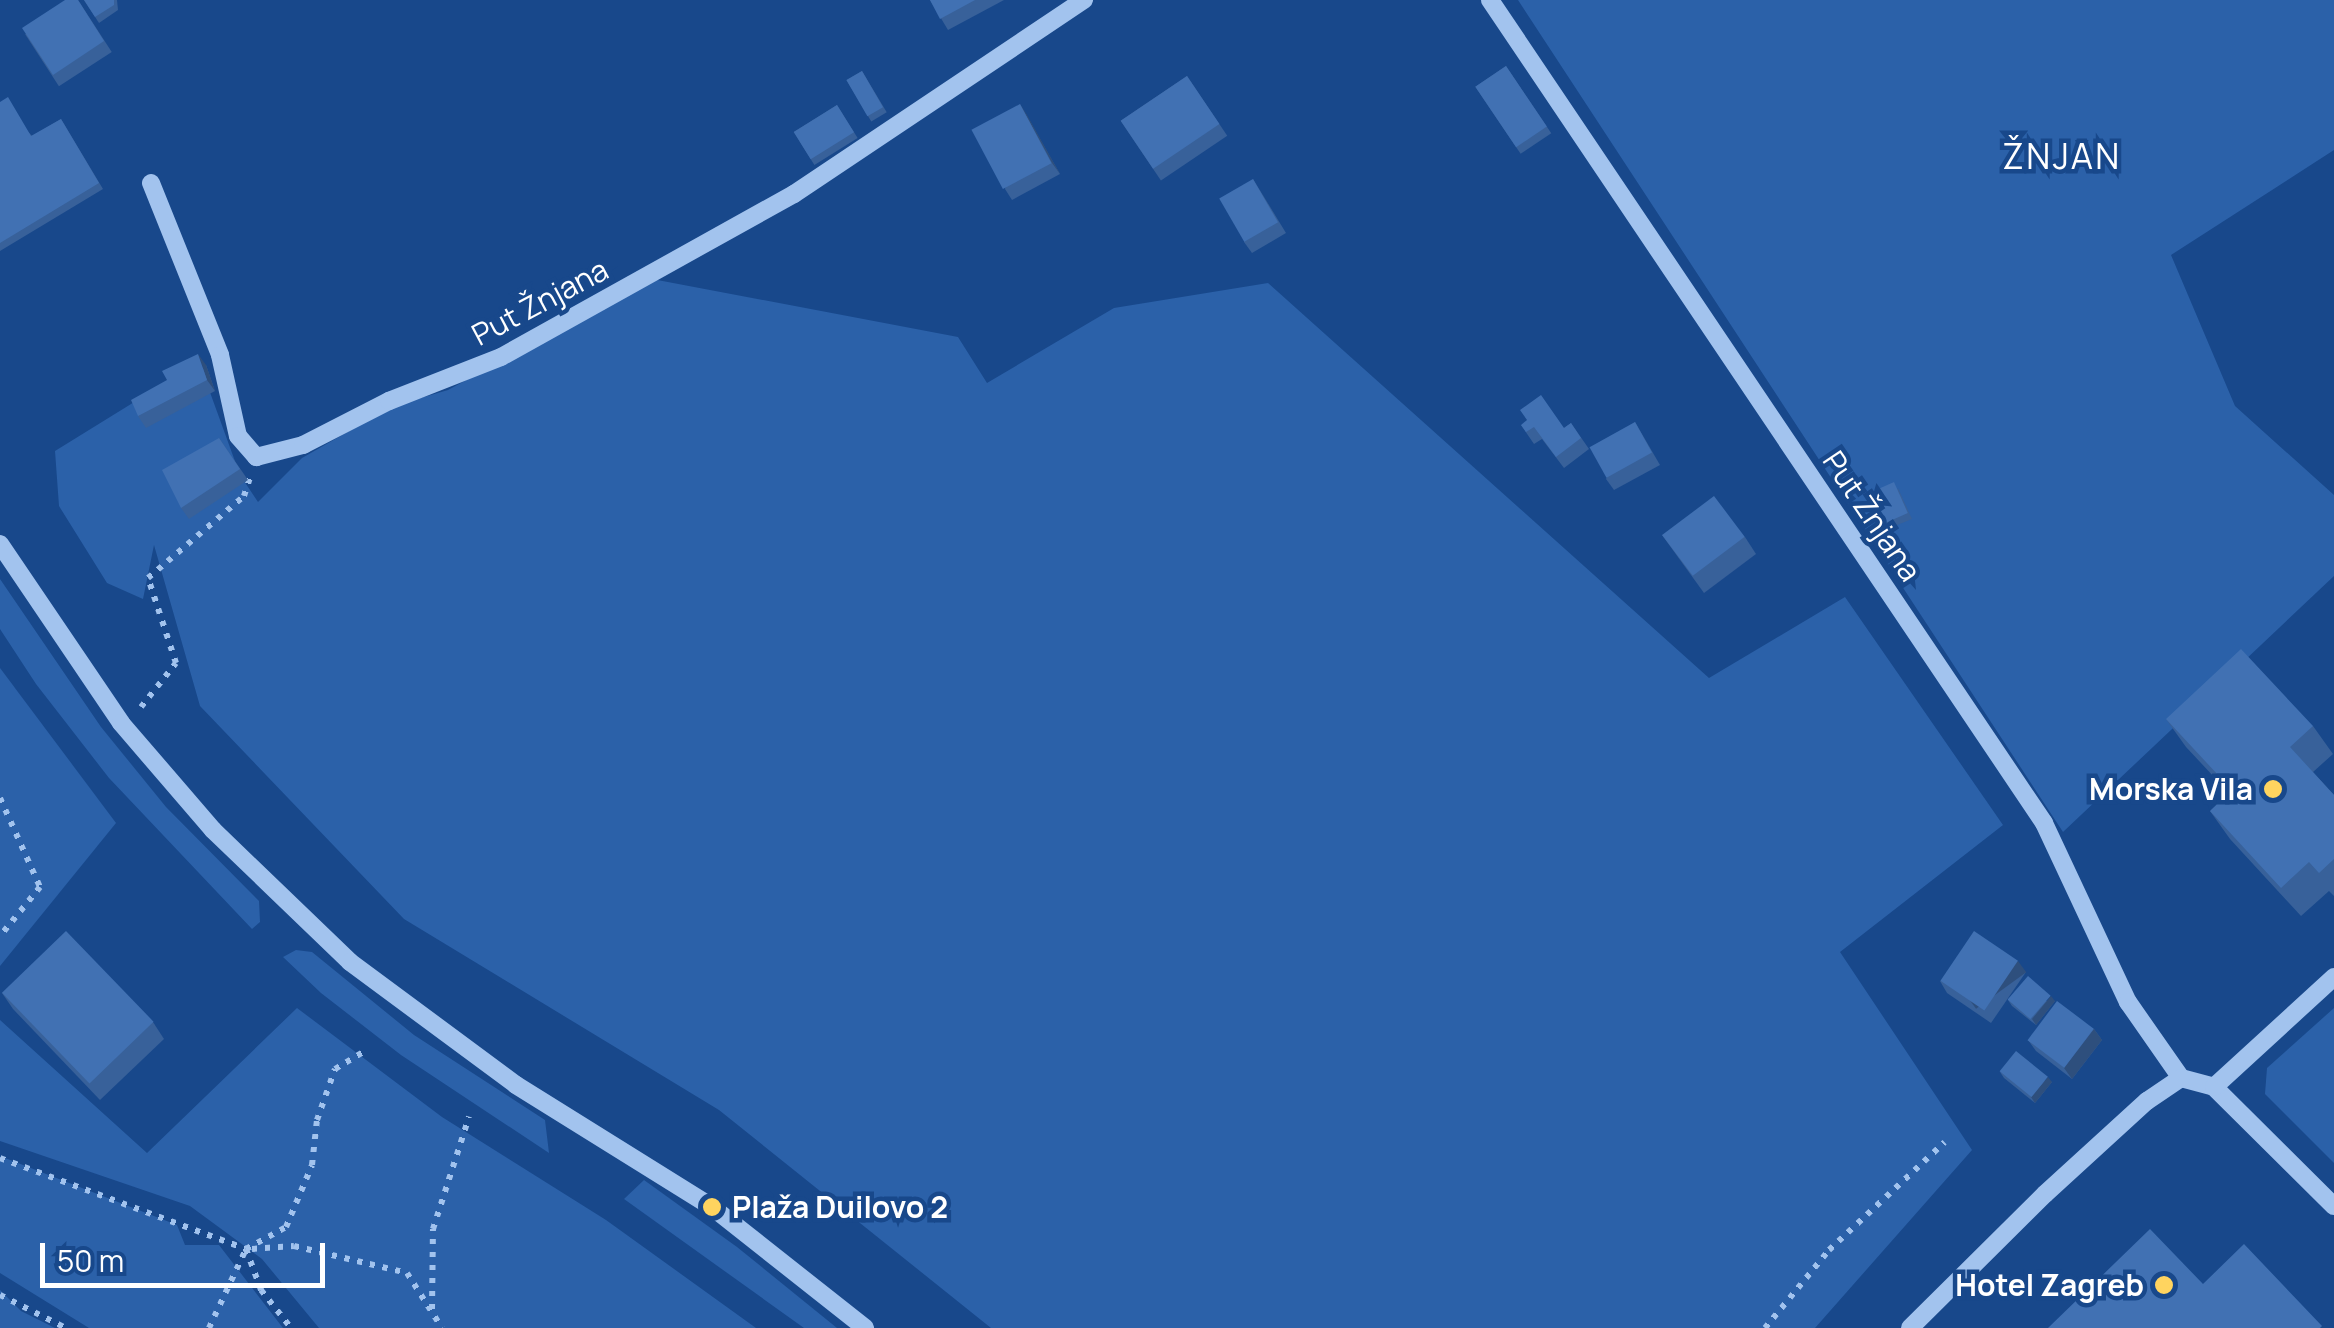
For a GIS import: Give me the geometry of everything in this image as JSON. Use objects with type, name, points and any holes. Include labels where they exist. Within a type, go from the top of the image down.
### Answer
[{"type":"street","name":"Put Žnjana","points":[[256,458],[302,445],[389,401],[447,382],[553,328],[794,194],[1084,0]]},
{"type":"street","name":"Put Žnjana","points":[[1490,0],[2044,823],[2128,1002],[2182,1078]]},
{"type":"street","points":[[151,182],[220,355],[238,436],[256,458]]},
{"type":"street","points":[[0,544],[121,723],[213,830],[350,962],[516,1084],[712,1208],[865,1328]]},
{"type":"street","points":[[2214,1087],[2334,978]]},
{"type":"street","points":[[1910,1328],[2045,1194],[2182,1078],[2214,1087],[2334,1206]]},
{"type":"path","points":[[140,708],[176,663],[148,578],[244,496],[256,458]]},
{"type":"path","points":[[0,798],[40,887],[0,936]]},
{"type":"path","points":[[209,1328],[246,1249],[286,1227],[312,1165],[317,1120],[335,1069],[367,1050]]},
{"type":"path","points":[[432,1313],[433,1229],[470,1117]]},
{"type":"path","points":[[1765,1328],[1829,1250],[1945,1142]]},
{"type":"path","points":[[0,1158],[246,1249],[294,1246],[407,1273],[442,1328]]},
{"type":"path","points":[[246,1249],[261,1290],[292,1328]]},
{"type":"path","points":[[0,1295],[66,1328]]},
{"type":"shaded area","points":[[1518,0],[2334,0],[2334,150],[2171,255],[2235,406],[2334,495],[2334,576],[2063,832]]},
{"type":"shaded area","points":[[652,279],[958,337],[987,383],[1114,308],[1268,283],[1709,678],[1845,597],[2003,825],[1840,952],[1972,1150],[1815,1328],[991,1328],[719,1110],[404,919],[200,706],[154,545],[143,599],[107,583],[59,506],[55,451],[199,362],[240,475],[258,502],[302,458],[393,406],[448,390]]},
{"type":"shaded area","points":[[0,579],[101,727],[166,807],[259,901],[260,922],[252,929],[109,778],[36,684],[0,629]]},
{"type":"shaded area","points":[[0,668],[116,823],[0,966]]},
{"type":"shaded area","points":[[296,950],[312,952],[414,1035],[545,1120],[549,1153],[401,1055],[321,993],[283,957]]},
{"type":"shaded area","points":[[297,1008],[442,1117],[606,1220],[756,1328],[319,1328],[262,1259],[190,1206],[0,1141],[0,1020],[147,1153]]},
{"type":"shaded area","points":[[2334,1008],[2334,1163],[2265,1094],[2267,1068]]},
{"type":"shaded area","points":[[0,1156],[177,1225],[185,1245],[219,1245],[283,1328],[89,1328],[0,1273]]},
{"type":"shaded area","points":[[644,1180],[737,1247],[837,1328],[804,1328],[624,1199]]},
{"type":"shaded area","points":[[0,1290],[21,1311],[55,1328],[0,1328]]},
{"type":"building","points":[[65,0],[78,0],[104,41],[53,75],[22,28]]},
{"type":"building","points":[[84,0],[114,0],[114,5],[95,17]]},
{"type":"building","points":[[930,0],[975,0],[940,19]]},
{"type":"building","points":[[1506,66],[1547,127],[1516,147],[1475,87]]},
{"type":"building","points":[[862,71],[883,107],[867,116],[846,80]]},
{"type":"building","points":[[1187,76],[1219,124],[1153,169],[1121,121]]},
{"type":"building","points":[[8,97],[31,136],[61,119],[99,183],[0,243],[0,102]]},
{"type":"building","points":[[1020,104],[1051,163],[1003,189],[971,130]]},
{"type":"building","points":[[837,105],[854,132],[811,159],[794,132]]},
{"type":"building","points":[[1253,179],[1278,222],[1244,242],[1219,198]]},
{"type":"building","points":[[198,354],[207,380],[138,416],[131,400],[167,380],[162,371]]},
{"type":"building","points":[[1541,395],[1564,428],[1571,423],[1581,438],[1556,457],[1534,427],[1526,432],[1521,425],[1527,420],[1520,410]]},
{"type":"building","points":[[1635,422],[1652,453],[1606,478],[1590,447]]},
{"type":"building","points":[[219,438],[240,469],[181,508],[162,470]]},
{"type":"building","points":[[1894,482],[1908,513],[1886,523],[1872,492]]},
{"type":"building","points":[[1714,496],[1745,537],[1693,576],[1662,535]]},
{"type":"building","name":"Morska Vila","points":[[2241,649],[2313,726],[2290,747],[2334,795],[2334,859],[2319,873],[2309,862],[2281,888],[2210,811],[2232,790],[2166,719]]},
{"type":"building","points":[[66,931],[154,1022],[90,1083],[2,993]]},
{"type":"building","points":[[1974,931],[2018,961],[1984,1010],[1940,981]]},
{"type":"building","points":[[2028,976],[2051,996],[2030,1019],[2008,999]]},
{"type":"building","points":[[2057,1001],[2094,1029],[2064,1068],[2028,1040]]},
{"type":"building","points":[[2016,1051],[2048,1077],[2032,1097],[2000,1071]]},
{"type":"building","name":"Hotel Zagreb","points":[[2150,1229],[2203,1284],[2244,1244],[2322,1326],[2048,1328]]},
{"type":"place","name":"Morska Vila","points":[[2273,789]]},
{"type":"place","name":"Plaža Duilovo 2","points":[[712,1207]]},
{"type":"place","name":"Hotel Zagreb","points":[[2164,1285]]},
{"type":"district","name":"ŽNJAN","points":[[2062,156]]}]
